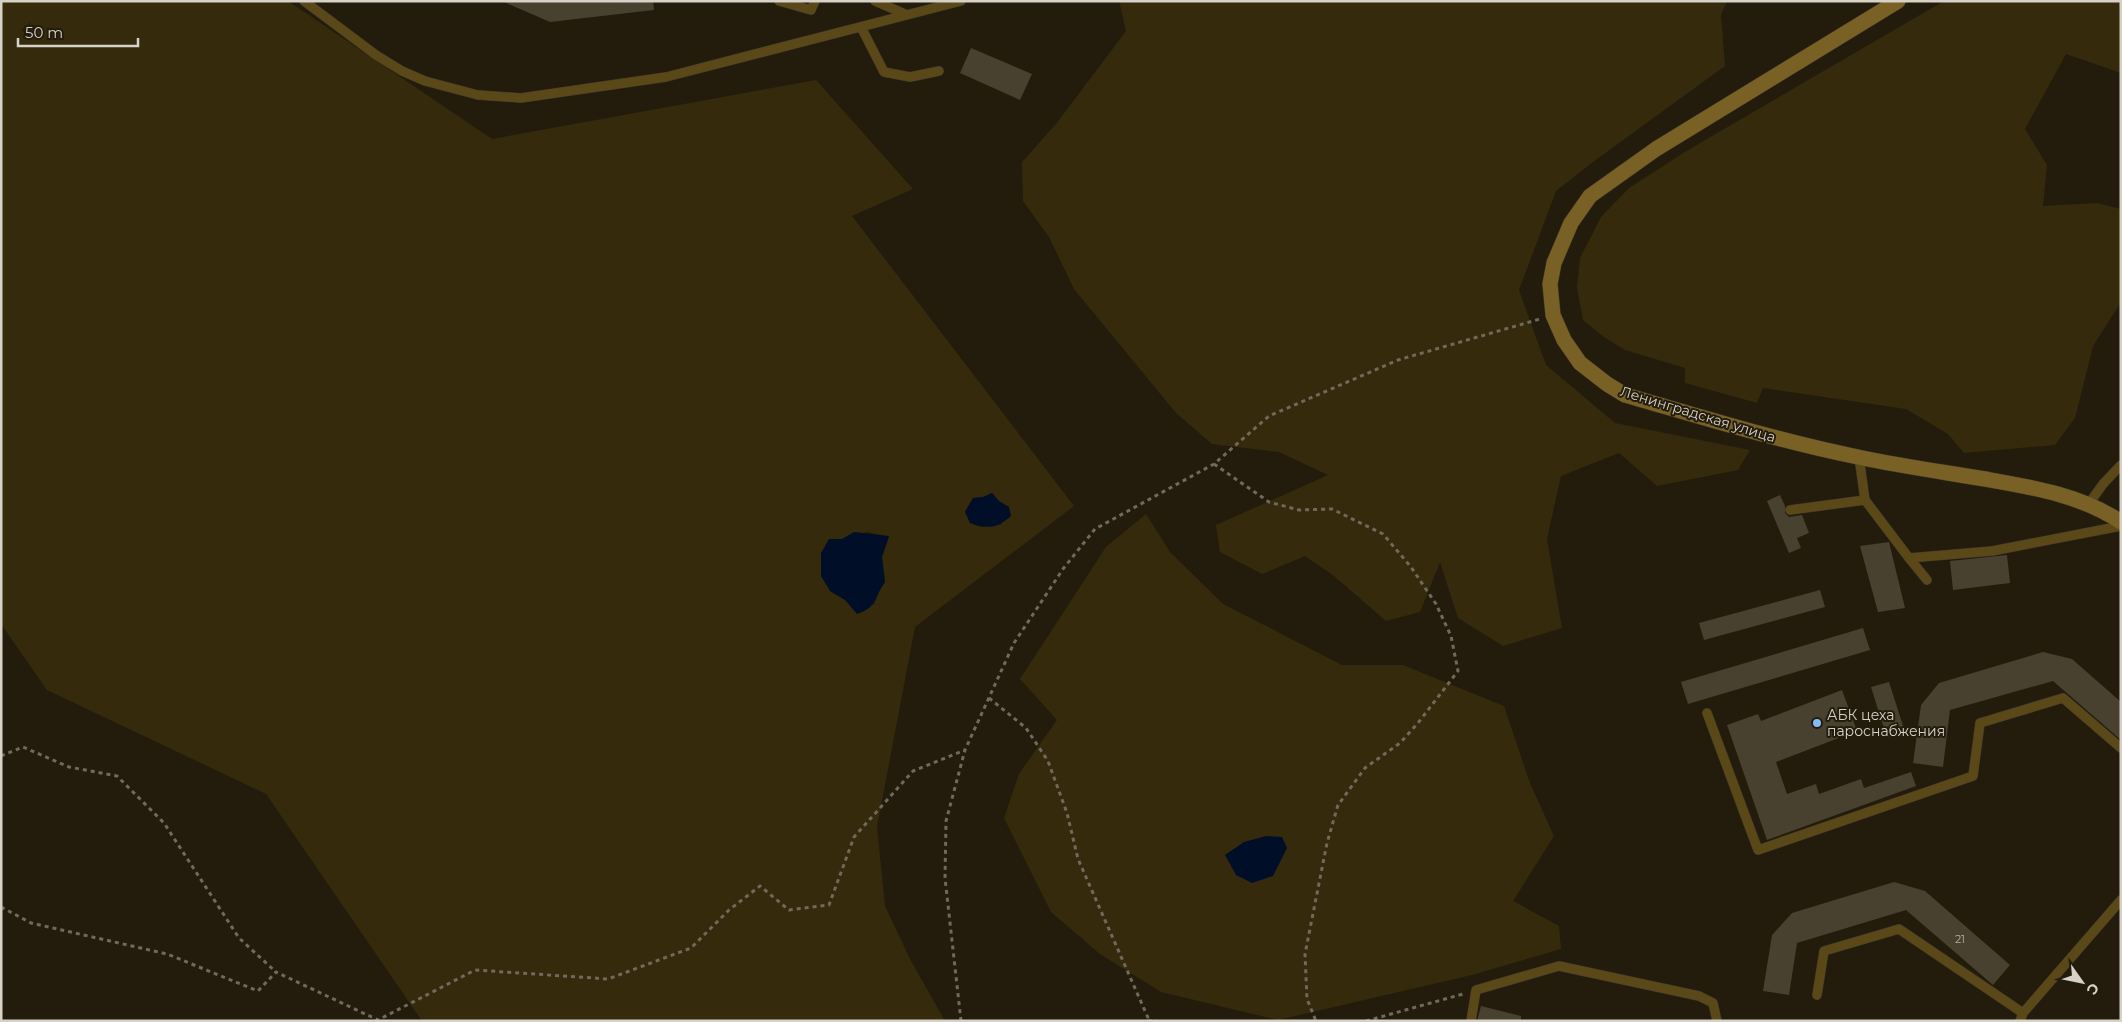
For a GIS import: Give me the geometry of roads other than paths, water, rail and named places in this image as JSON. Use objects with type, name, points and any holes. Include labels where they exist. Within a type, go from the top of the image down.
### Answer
[{"type":"street","name":"Ленинградская улица","points":[[1898,1],[1656,149],[1590,196],[1570,223],[1554,264],[1550,284],[1553,315],[1564,340],[1580,363],[1607,384],[1625,394],[1774,438],[1859,457],[2039,488],[2109,514],[2121,524]]},
{"type":"lane","points":[[304,1],[376,55],[402,70],[449,89],[478,95],[520,98],[666,77],[961,1]]},
{"type":"lane","points":[[779,1],[811,10],[815,1]]},
{"type":"lane","points":[[875,1],[905,14]]},
{"type":"lane","points":[[861,27],[884,72],[910,76],[939,71]]},
{"type":"lane","points":[[1859,457],[1865,500],[1927,580]]},
{"type":"lane","points":[[2088,505],[2103,484],[2121,465]]},
{"type":"lane","points":[[1790,510],[1865,500]]},
{"type":"lane","points":[[1909,558],[1992,551],[2121,524]]},
{"type":"lane","points":[[1707,713],[1758,850],[1973,776],[1980,723],[2063,698],[2121,748]]},
{"type":"lane","points":[[1816,995],[1824,951],[1898,929],[2021,1017],[2121,900]]},
{"type":"lane","points":[[1471,1021],[1476,990],[1559,966],[1699,996],[1713,1003],[1717,1021]]},
{"type":"water","points":[[992,493],[999,501],[1009,507],[1011,516],[996,526],[991,527],[970,523],[965,512],[973,498],[983,497]]},
{"type":"water","points":[[854,532],[889,536],[882,557],[885,582],[872,605],[857,614],[845,600],[830,591],[821,576],[821,553],[829,539],[842,539]]},
{"type":"water","points":[[1266,836],[1282,837],[1287,848],[1273,876],[1252,883],[1236,875],[1225,855],[1244,842]]},
{"type":"place","name":"АБК цеха пароснабжения","points":[[1817,723]]}]
